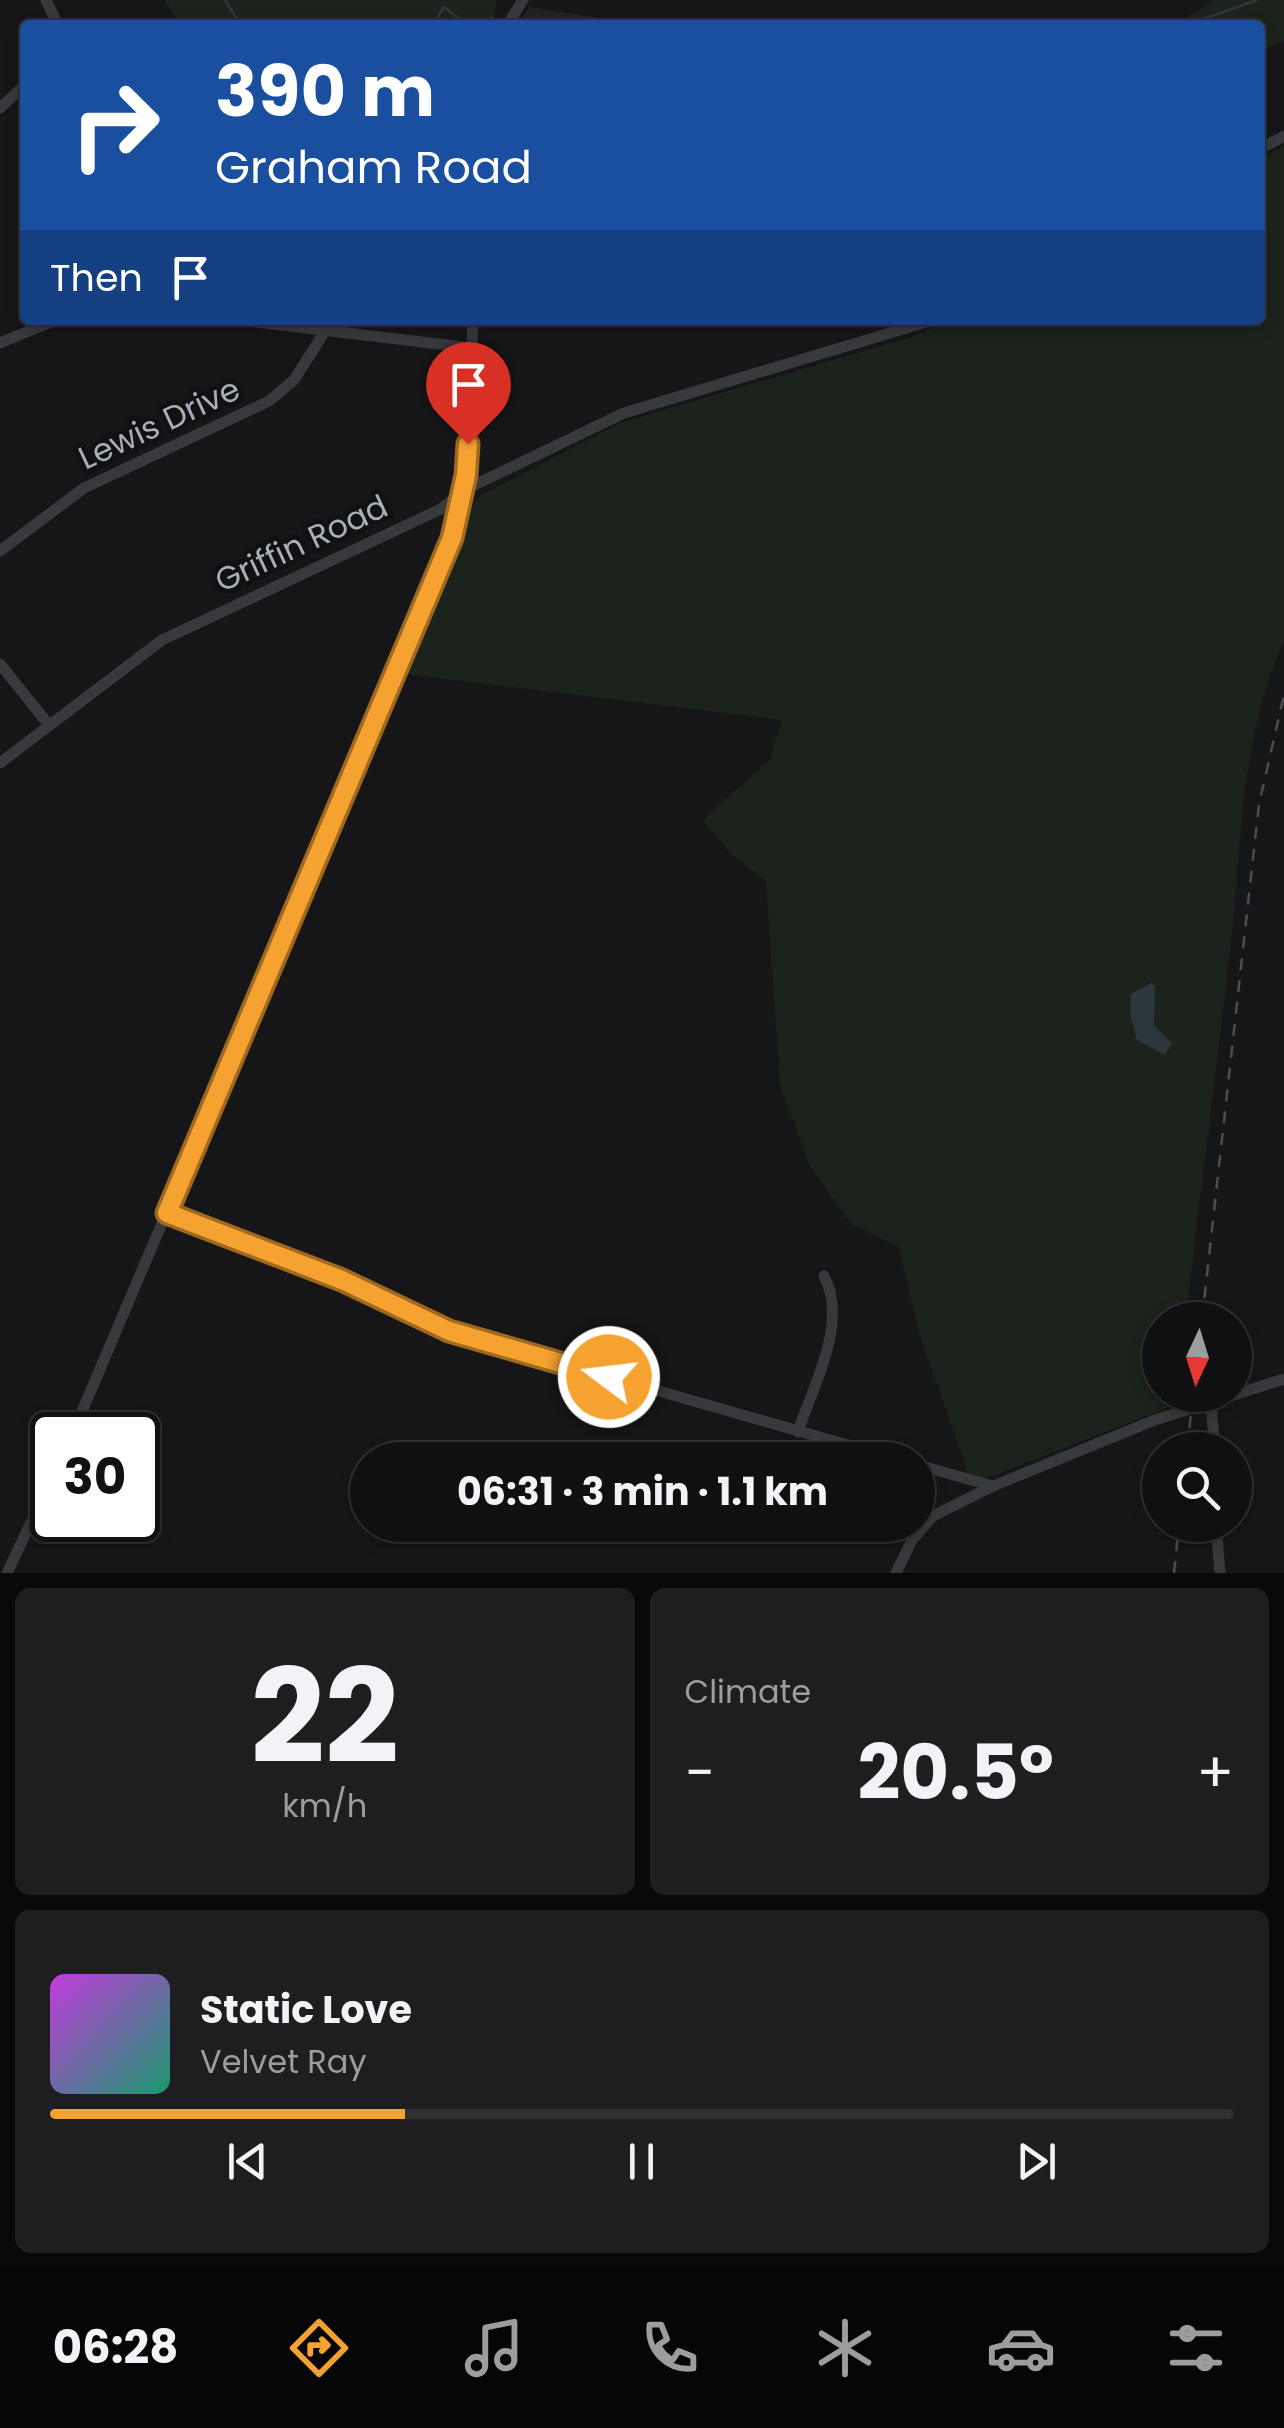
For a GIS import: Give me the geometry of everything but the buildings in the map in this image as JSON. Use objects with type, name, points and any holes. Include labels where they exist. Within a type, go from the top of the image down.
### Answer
[{"type":"street","points":[[0,108],[20,90]]},
{"type":"street","points":[[0,343],[44,325]]},
{"type":"street","points":[[278,325],[472,348]]},
{"type":"street","points":[[82,1412],[452,538],[464,490],[473,325]]},
{"type":"street","name":"Griffin Road","points":[[0,763],[162,640],[441,509],[464,490],[624,413],[916,325]]},
{"type":"street","name":"Lewis Drive","points":[[0,551],[84,488],[269,401],[294,380],[325,331]]},
{"type":"street","points":[[0,664],[50,725]]},
{"type":"street","points":[[167,1213],[342,1280],[449,1331],[834,1442]]},
{"type":"street","points":[[798,1432],[834,1317],[832,1292],[824,1276]]},
{"type":"street","points":[[1252,1390],[1284,1379]]},
{"type":"street","points":[[896,1573],[912,1540],[933,1516],[994,1486],[1183,1412]]},
{"type":"street","points":[[935,1471],[994,1486]]},
{"type":"street","points":[[955,1477],[961,1502]]},
{"type":"street","points":[[7,1573],[30,1524]]},
{"type":"street","points":[[1217,1542],[1220,1573]]},
{"type":"shaded area","points":[[164,0],[496,0],[494,20],[178,20]]},
{"type":"shaded area","points":[[1214,0],[1284,0],[1284,40],[1265,49],[1265,20],[1183,20]]},
{"type":"shaded area","points":[[529,7],[614,20],[520,20]]},
{"type":"shaded area","points":[[1284,145],[1284,640],[1259,713],[1246,784],[1188,1302],[1142,1302],[1142,1412],[1156,1412],[972,1484],[920,1336],[899,1247],[851,1224],[810,1166],[780,1085],[766,881],[730,853],[703,820],[769,760],[782,720],[405,674],[452,564],[468,512],[480,496],[620,423],[908,338],[940,325],[1265,325],[1265,157]]},
{"type":"shaded area","points":[[1151,983],[1155,986],[1154,1025],[1172,1043],[1165,1055],[1137,1040],[1130,1014],[1131,994]]},
{"type":"waterway","points":[[225,0],[237,19],[246,20]]},
{"type":"waterway","points":[[1201,20],[1257,0]]},
{"type":"waterway","points":[[435,20],[444,7],[461,20]]},
{"type":"waterway","points":[[485,20],[492,18]]},
{"type":"railway","points":[[1204,1302],[1259,804],[1284,695]]},
{"type":"railway","points":[[1189,1432],[1191,1412]]},
{"type":"railway","points":[[1174,1573],[1177,1542]]},
{"type":"route","points":[[468,444],[464,490],[452,538],[167,1213],[342,1280],[449,1331],[609,1377]]}]
